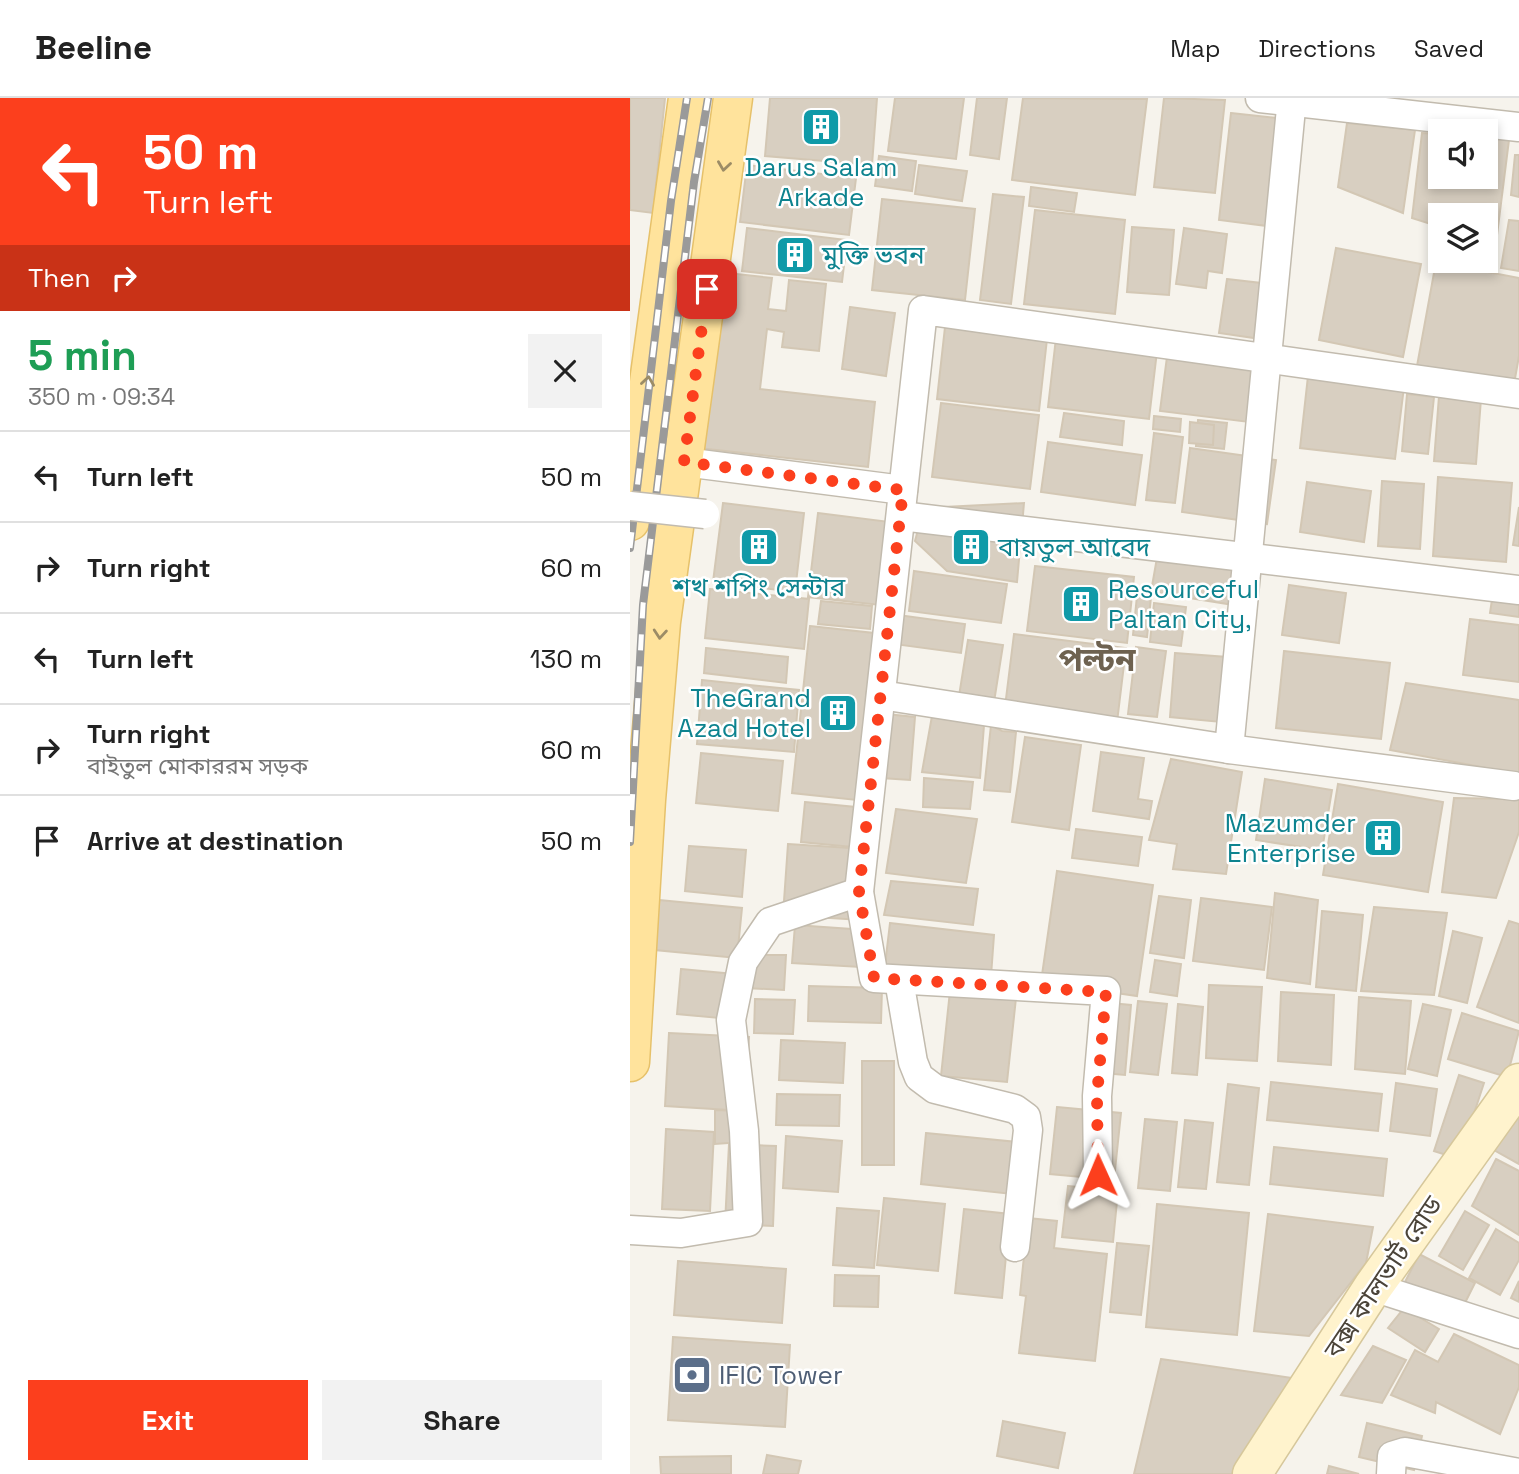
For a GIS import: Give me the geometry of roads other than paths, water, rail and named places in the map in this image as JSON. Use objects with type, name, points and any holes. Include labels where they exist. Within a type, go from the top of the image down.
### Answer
[{"type":"main road","points":[[630,521],[636,433],[688,98]]},
{"type":"main road","points":[[630,1062],[646,800],[662,622],[733,98]]},
{"type":"street","points":[[1260,98],[1519,127]]},
{"type":"street","points":[[1229,749],[1292,100]]},
{"type":"street","points":[[1098,1175],[1097,1096],[1106,992],[874,978],[859,892],[923,310],[1519,394]]},
{"type":"street","points":[[684,462],[902,503],[1247,558],[1519,590]]},
{"type":"street","points":[[630,506],[705,514]]},
{"type":"street","points":[[881,695],[1229,749],[1514,786]]},
{"type":"street","points":[[630,1230],[681,1233],[748,1222],[744,1131],[732,1020],[743,962],[770,922],[859,892]]},
{"type":"street","points":[[899,980],[919,1077],[935,1089],[1015,1109],[1026,1117],[1028,1130],[1015,1247]]},
{"type":"street","name":"বক্স কালভার্ট রোড","points":[[1252,1474],[1373,1287],[1519,1083]]},
{"type":"street","points":[[1373,1287],[1519,1334]]},
{"type":"street","points":[[1391,1474],[1392,1456],[1405,1452],[1519,1473]]},
{"type":"railway","points":[[630,548],[671,201],[687,98]]},
{"type":"railway","points":[[630,842],[643,605],[694,182],[708,98]]},
{"type":"place","name":"Darus Salam Arkade","points":[[821,127]]},
{"type":"place","name":"মুক্তি ভবন","points":[[795,255]]},
{"type":"place","name":"শখ শপিং সেন্টার","points":[[759,547]]},
{"type":"place","name":"বায়তুল আবেদ","points":[[971,547]]},
{"type":"place","name":"Resourceful Paltan City,","points":[[1081,604]]},
{"type":"place","name":"TheGrand Azad Hotel","points":[[838,713]]},
{"type":"place","name":"Mazumder Enterprise","points":[[1383,838]]},
{"type":"place","name":"IFIC Tower","points":[[692,1375]]},
{"type":"district","name":"পল্টন","points":[[1097,660]]}]
